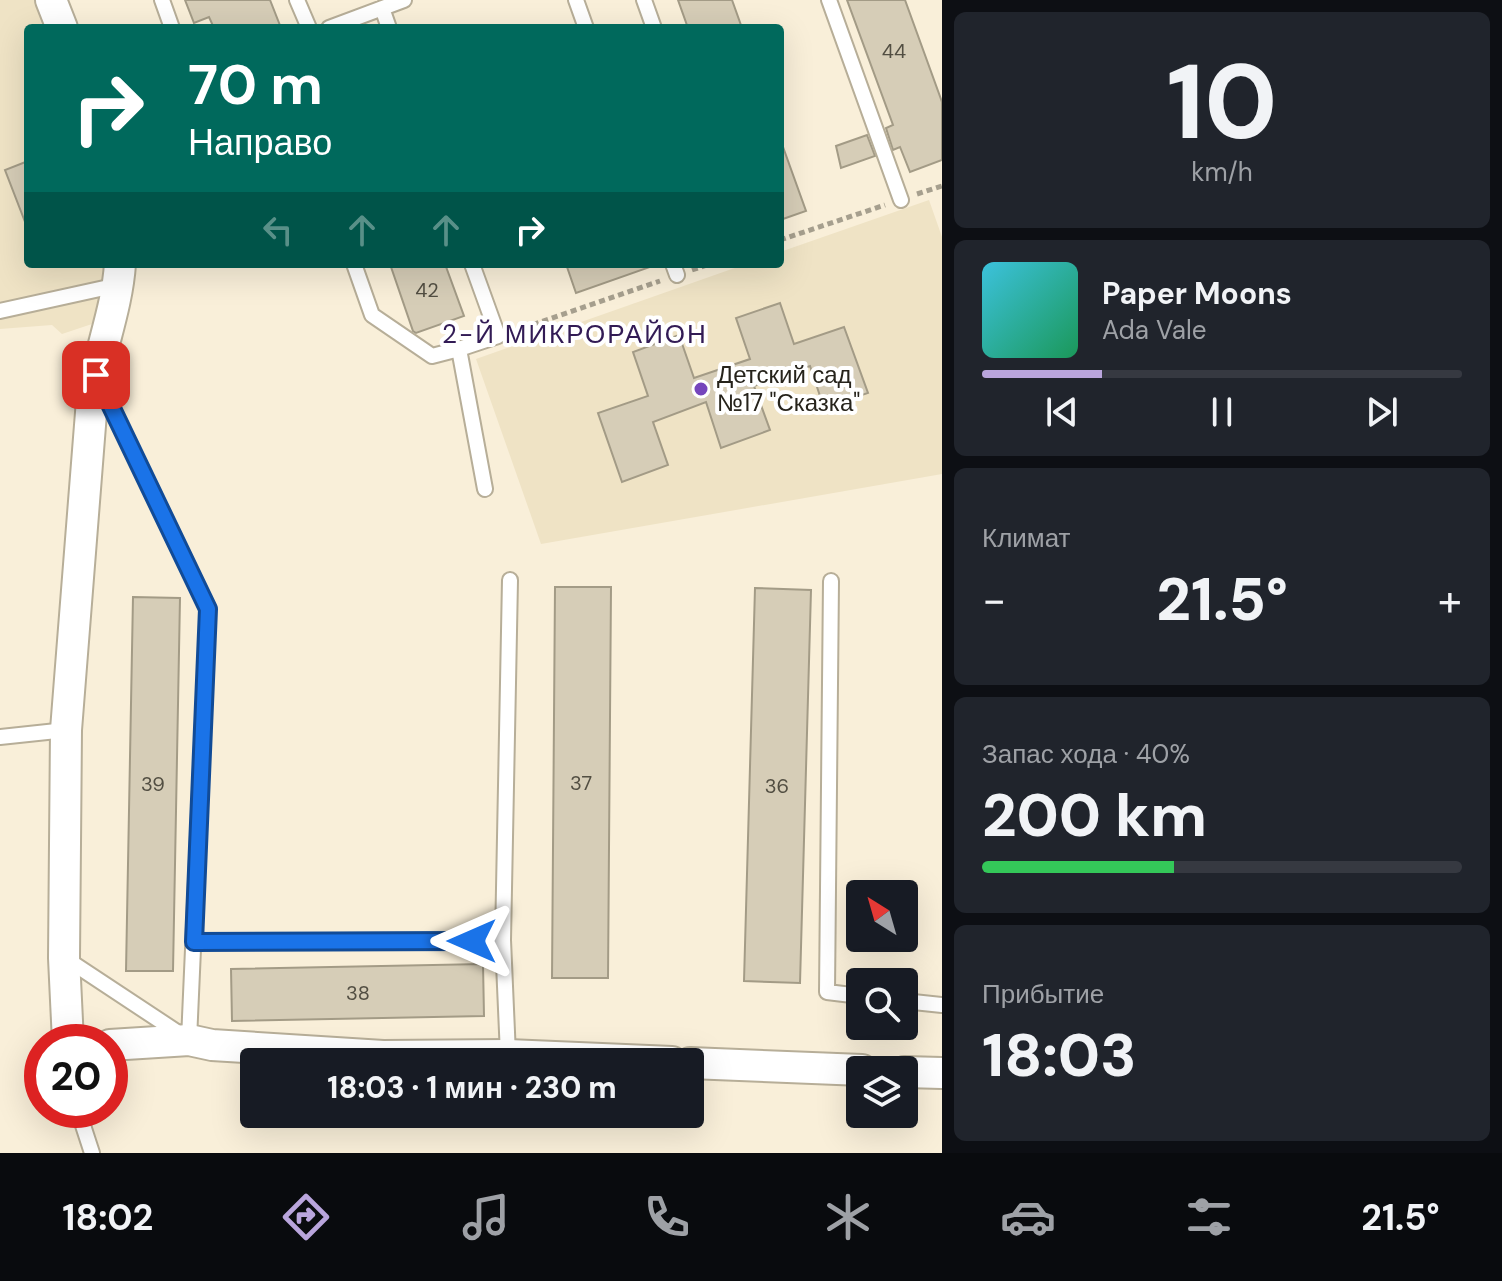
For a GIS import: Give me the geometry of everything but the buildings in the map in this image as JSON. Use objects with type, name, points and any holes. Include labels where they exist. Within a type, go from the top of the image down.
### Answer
[{"type":"street","points":[[51,0],[60,24]]},
{"type":"street","points":[[67,1024],[64,958],[66,730],[96,375],[119,275]]},
{"type":"street","points":[[128,1044],[189,1040],[254,1048]]},
{"type":"street","points":[[704,1064],[846,1069]]},
{"type":"street","points":[[918,1072],[942,1073]]},
{"type":"lane","points":[[162,0],[171,24]]},
{"type":"lane","points":[[297,0],[307,24]]},
{"type":"lane","points":[[340,24],[404,0]]},
{"type":"lane","points":[[576,0],[585,24]]},
{"type":"lane","points":[[644,0],[653,24]]},
{"type":"lane","points":[[829,0],[901,200]]},
{"type":"lane","points":[[382,8],[388,24]]},
{"type":"lane","points":[[355,268],[372,315],[432,356],[498,336],[473,268]]},
{"type":"lane","points":[[0,311],[119,275]]},
{"type":"lane","points":[[459,349],[485,489]]},
{"type":"lane","points":[[96,375],[208,609],[189,1040]]},
{"type":"lane","points":[[508,1048],[503,940],[510,580]]},
{"type":"lane","points":[[831,581],[827,992],[846,994]]},
{"type":"lane","points":[[0,737],[66,730]]},
{"type":"lane","points":[[194,942],[503,940]]},
{"type":"lane","points":[[64,958],[189,1040]]},
{"type":"lane","points":[[918,1002],[942,1005]]},
{"type":"lane","points":[[84,1128],[92,1153]]},
{"type":"path","points":[[784,239],[942,186]]},
{"type":"path","points":[[498,336],[675,270]]},
{"type":"shaded area","points":[[0,0],[37,0],[46,24],[24,24],[24,268],[116,268],[122,314],[62,334],[52,325],[0,329]]},
{"type":"shaded area","points":[[929,200],[942,237],[942,474],[541,544],[476,359],[735,268],[784,268],[784,251]]},
{"type":"place","name":"Детский сад №17 \"Сказка\"","points":[[701,389]]},
{"type":"district","name":"2-Й МИКРОРАЙОН","points":[[575,334]]},
{"type":"route","points":[[96,375],[208,609],[194,942],[472,941]]}]
